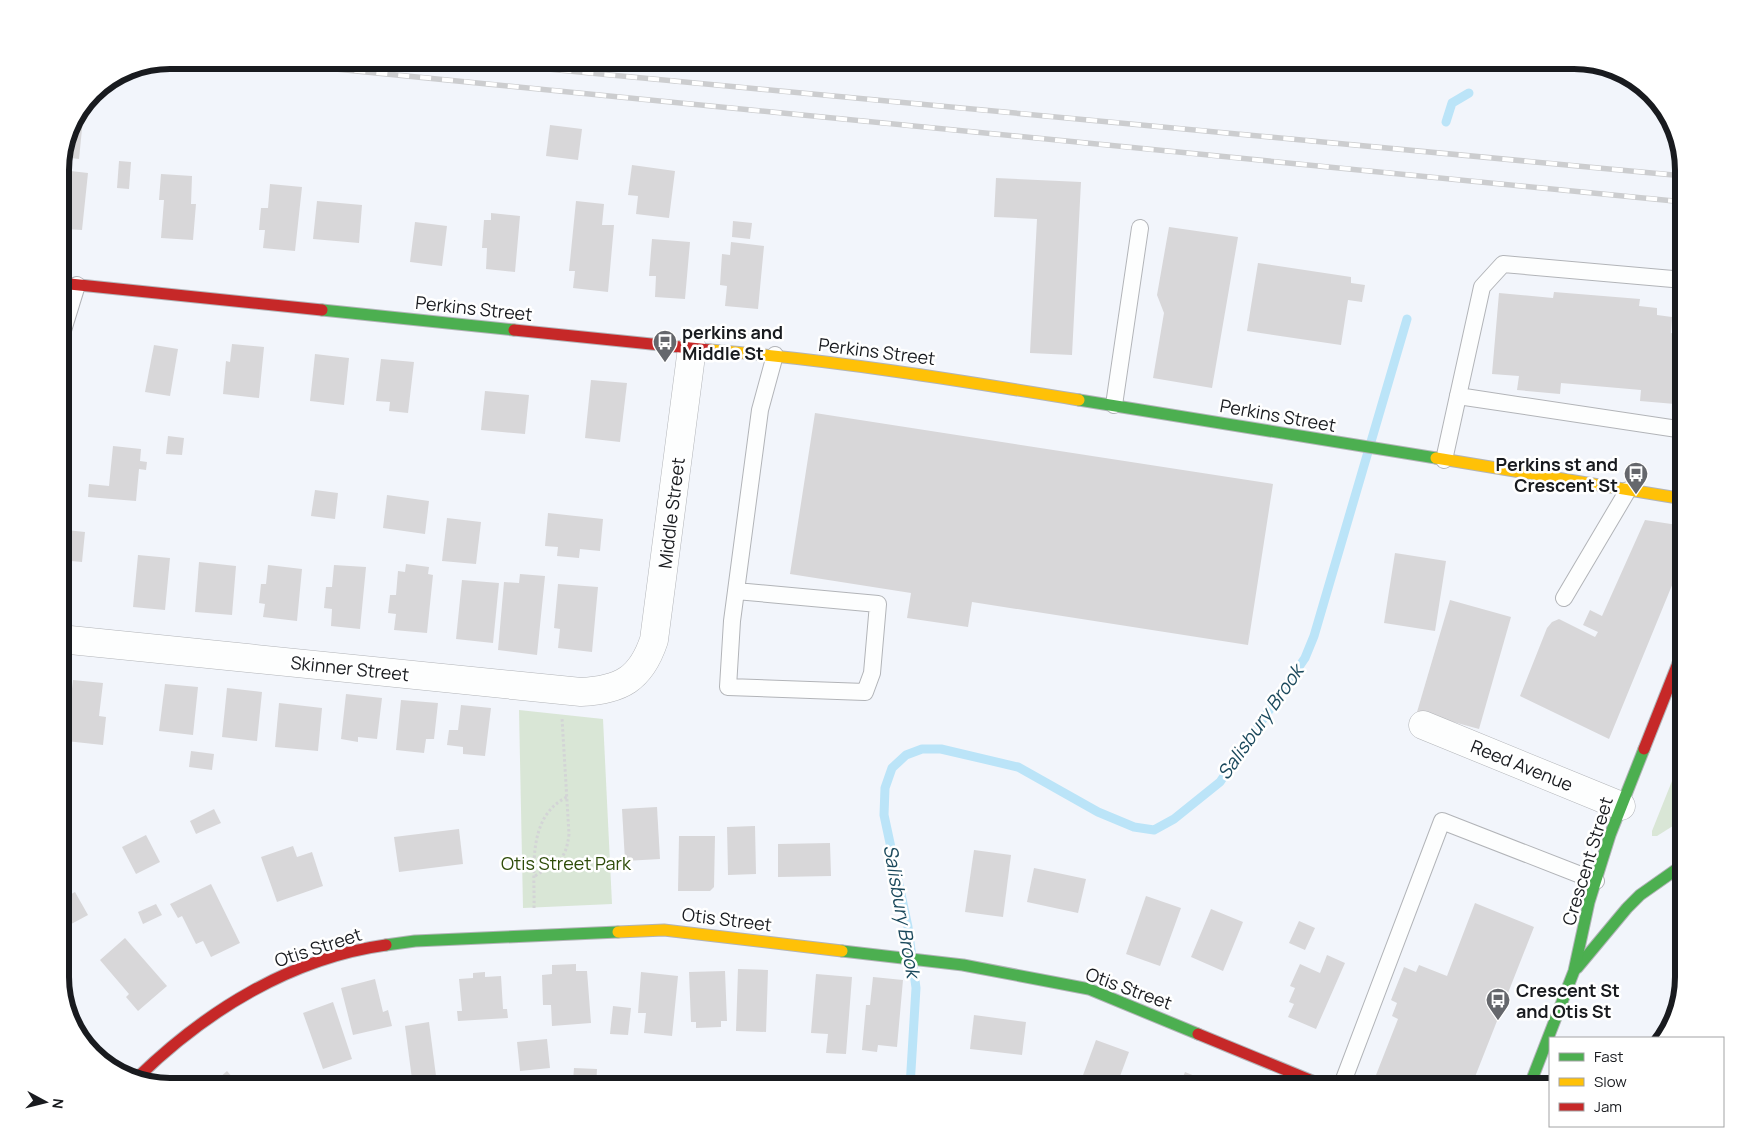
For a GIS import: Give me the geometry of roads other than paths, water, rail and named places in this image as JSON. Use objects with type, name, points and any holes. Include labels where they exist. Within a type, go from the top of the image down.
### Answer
[{"type":"street","name":"Perkins Street","points":[[69,284],[775,356],[917,373],[1114,404],[1675,498]]},
{"type":"street","name":"Middle Street","points":[[636,673],[650,653],[657,626],[692,348]]},
{"type":"street","name":"Skinner Street","points":[[69,640],[581,692],[611,689],[624,683],[636,673]]},
{"type":"street","name":"Crescent Street","points":[[1532,1078],[1574,971],[1589,902],[1610,835],[1675,671]]},
{"type":"street","name":"Reed Avenue","points":[[1422,725],[1621,806]]},
{"type":"street","points":[[1574,971],[1640,895],[1675,870]]},
{"type":"street","name":"Otis Street","points":[[141,1074],[154,1060],[211,1016],[265,984],[306,966],[342,954],[378,946],[415,941],[664,930],[939,962],[1027,976],[1089,989],[1305,1078]]},
{"type":"lane","points":[[1114,404],[1140,228]]},
{"type":"lane","points":[[1444,460],[1482,287],[1503,264],[1675,279]]},
{"type":"lane","points":[[69,311],[77,285]]},
{"type":"lane","points":[[736,591],[878,604],[872,673],[865,692],[728,687],[732,621],[760,410],[775,356]]},
{"type":"lane","points":[[1458,396],[1675,429]]},
{"type":"lane","points":[[1564,598],[1628,490]]},
{"type":"lane","points":[[1344,1078],[1442,821],[1596,881]]},
{"type":"waterway","name":"Salisbury Brook","points":[[1446,122],[1452,103],[1469,93]]},
{"type":"waterway","name":"Salisbury Brook","points":[[911,1078],[916,988],[908,927],[884,815],[885,788],[892,768],[906,755],[922,749],[941,749],[1018,767],[1098,812],[1134,827],[1154,830],[1174,819],[1220,782],[1305,658],[1314,636],[1407,319]]},
{"type":"railway","points":[[336,69],[1675,201]]},
{"type":"railway","points":[[547,69],[1675,175]]},
{"type":"place","name":"perkins and Middle St","points":[[665,363]]},
{"type":"place","name":"Perkins st and Crescent St","points":[[1636,495]]},
{"type":"place","name":"Crescent St and Otis St","points":[[1498,1021]]},
{"type":"park label","name":"Otis Street Park","points":[[566,863]]}]
